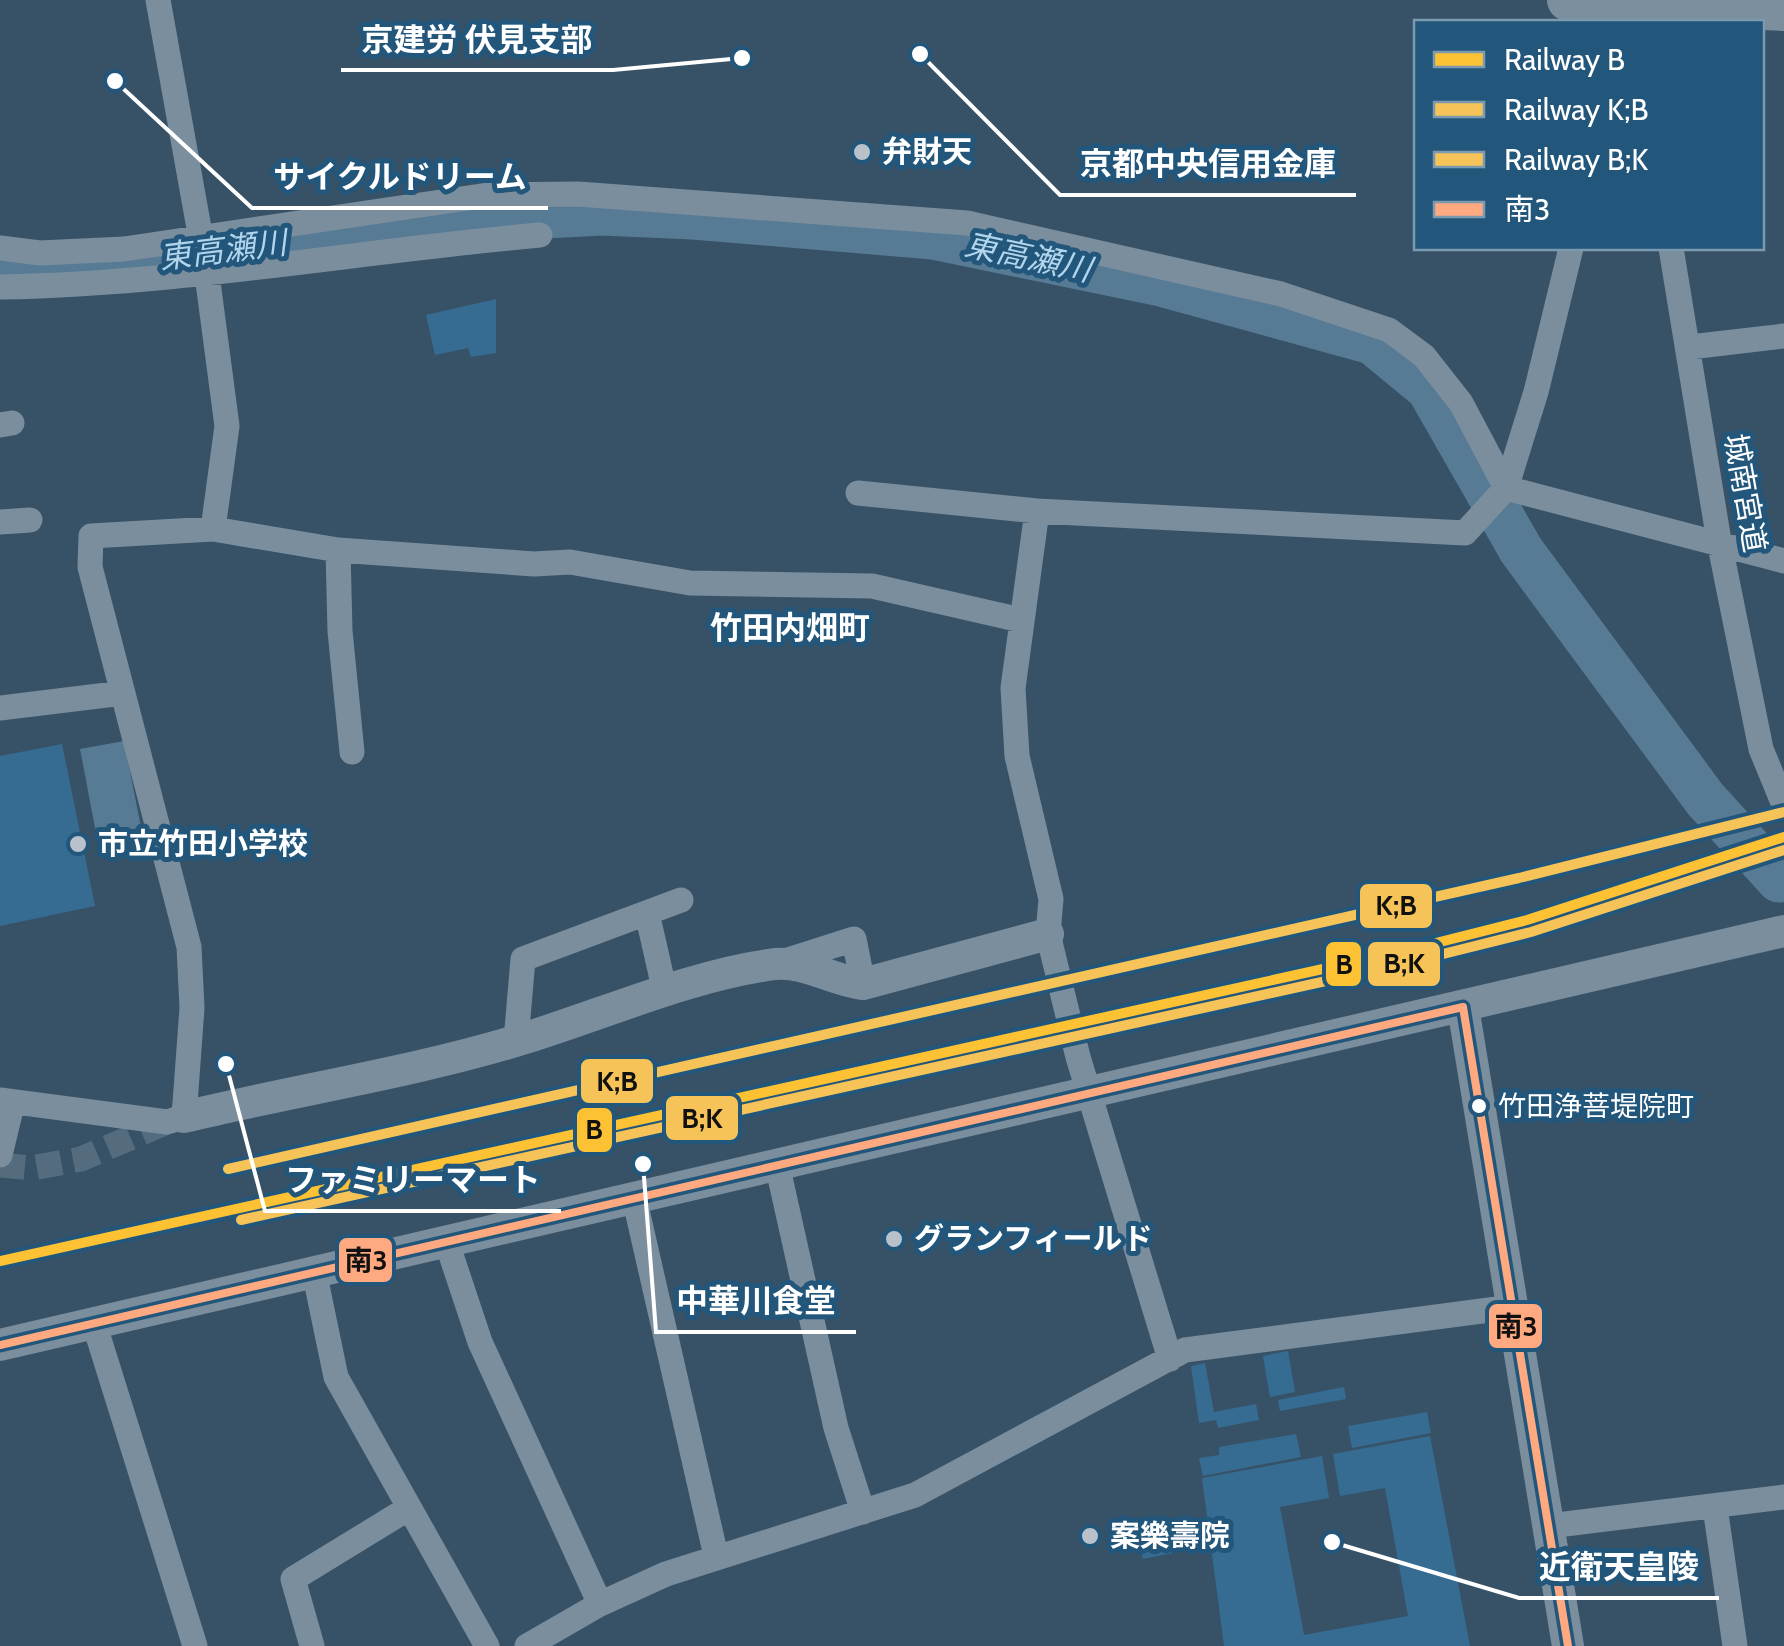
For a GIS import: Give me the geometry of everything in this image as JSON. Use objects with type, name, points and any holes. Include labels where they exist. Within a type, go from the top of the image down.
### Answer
[{"type":"highway","points":[[1568,0],[1629,13],[1691,2],[1784,10]]},
{"type":"street","points":[[158,0],[204,256],[227,426],[214,529]]},
{"type":"street","points":[[0,287],[85,286],[392,207],[524,194],[578,194],[967,223],[1281,294],[1390,330],[1424,356],[1461,403],[1505,491]]},
{"type":"street","points":[[0,248],[40,253],[124,249],[204,256],[392,248],[540,234]]},
{"type":"street","points":[[858,494],[1036,511],[1465,533],[1505,491],[1536,392],[1570,250]]},
{"type":"street","name":"城南宮道","points":[[1671,250],[1719,541],[1761,749],[1784,804]]},
{"type":"street","points":[[1690,347],[1784,336]]},
{"type":"street","points":[[1505,491],[1719,541],[1784,561]]},
{"type":"street","points":[[1036,511],[1014,688],[1017,756],[1051,899],[1048,934],[1090,1092],[1170,1359]]},
{"type":"street","points":[[0,522],[30,520]]},
{"type":"street","points":[[176,1119],[192,1008],[189,947],[90,567],[90,536],[214,529],[338,550],[570,562],[690,582],[872,586],[1021,620]]},
{"type":"street","points":[[338,550],[340,632],[352,752]]},
{"type":"street","points":[[0,708],[123,693]]},
{"type":"street","points":[[516,1041],[523,959],[681,900]]},
{"type":"street","points":[[647,914],[666,992]]},
{"type":"street","points":[[0,1345],[1784,931]]},
{"type":"street","points":[[0,1155],[6,1103],[176,1119],[516,1041],[666,992],[778,964],[808,967],[838,982],[864,984],[1048,934]]},
{"type":"street","points":[[1463,1006],[1568,1646]]},
{"type":"street","points":[[777,1164],[836,1428],[864,1512]]},
{"type":"street","points":[[634,1197],[716,1556]]},
{"type":"street","points":[[446,1240],[480,1342],[600,1604]]},
{"type":"street","points":[[314,1271],[336,1377],[486,1646]]},
{"type":"street","points":[[527,1646],[600,1604],[716,1556],[864,1512],[932,1486],[1185,1350],[1512,1306]]},
{"type":"street","points":[[94,1323],[194,1646]]},
{"type":"street","points":[[1548,1526],[1784,1497]]},
{"type":"street","points":[[1715,1507],[1735,1646]]},
{"type":"street","points":[[312,1646],[293,1579],[409,1508]]},
{"type":"shaded area","points":[[496,299],[496,353],[471,357],[468,348],[435,355],[426,315]]},
{"type":"shaded area","points":[[124,741],[141,827],[97,838],[80,749]]},
{"type":"shaded area","points":[[62,744],[95,906],[0,926],[0,756]]},
{"type":"shaded area","points":[[1288,1351],[1295,1392],[1270,1397],[1263,1356]]},
{"type":"shaded area","points":[[1205,1363],[1214,1412],[1256,1404],[1259,1420],[1218,1428],[1216,1420],[1199,1423],[1191,1366]]},
{"type":"shaded area","points":[[1344,1387],[1346,1399],[1280,1411],[1278,1400]]},
{"type":"shaded area","points":[[1427,1412],[1431,1433],[1352,1448],[1348,1426]]},
{"type":"shaded area","points":[[1296,1434],[1301,1457],[1203,1476],[1199,1458],[1219,1455],[1219,1447]]},
{"type":"shaded area","points":[[1430,1436],[1470,1646],[1224,1646],[1202,1478],[1322,1456],[1329,1498],[1280,1507],[1304,1635],[1408,1616],[1385,1488],[1340,1496],[1333,1454]]},
{"type":"shaded area","points":[[1183,1526],[1188,1550],[1143,1559],[1138,1535]]},
{"type":"waterway","name":"東高瀬川","points":[[0,267],[109,265],[450,221],[602,213],[693,217],[933,237],[1161,284],[1372,342],[1429,389],[1521,550],[1705,799],[1779,880]]},
{"type":"tunnel","points":[[0,1165],[32,1168],[81,1159],[167,1122]]},
{"type":"rail line","name":"K;B","points":[[228,1169],[1519,878],[1784,812]]},
{"type":"rail line","name":"B","points":[[0,1261],[1400,952],[1527,920],[1784,837]]},
{"type":"rail line","name":"B;K","points":[[241,1220],[1403,964],[1531,932],[1784,850]]},
{"type":"transit line","name":"南3","points":[[1463,1007],[1568,1646]]},
{"type":"transit line","name":"南3","points":[[0,1345],[1463,1007]]},
{"type":"place","name":"京都中央信用金庫","points":[[920,54]]},
{"type":"place","name":"京建労 伏見支部","points":[[742,58]]},
{"type":"place","name":"サイクルドリーム","points":[[115,81]]},
{"type":"place","name":"弁財天","points":[[862,152]]},
{"type":"place","name":"市立竹田小学校","points":[[78,844]]},
{"type":"place","name":"ファミリーマート","points":[[226,1064]]},
{"type":"place","name":"竹田浄菩堤院町","points":[[1479,1106]]},
{"type":"place","name":"中華川食堂","points":[[643,1164]]},
{"type":"place","name":"グランフィールド","points":[[894,1239]]},
{"type":"place","name":"案樂壽院","points":[[1090,1536]]},
{"type":"place","name":"近衛天皇陵","points":[[1332,1542]]},
{"type":"district","name":"竹田内畑町","points":[[790,628]]}]
